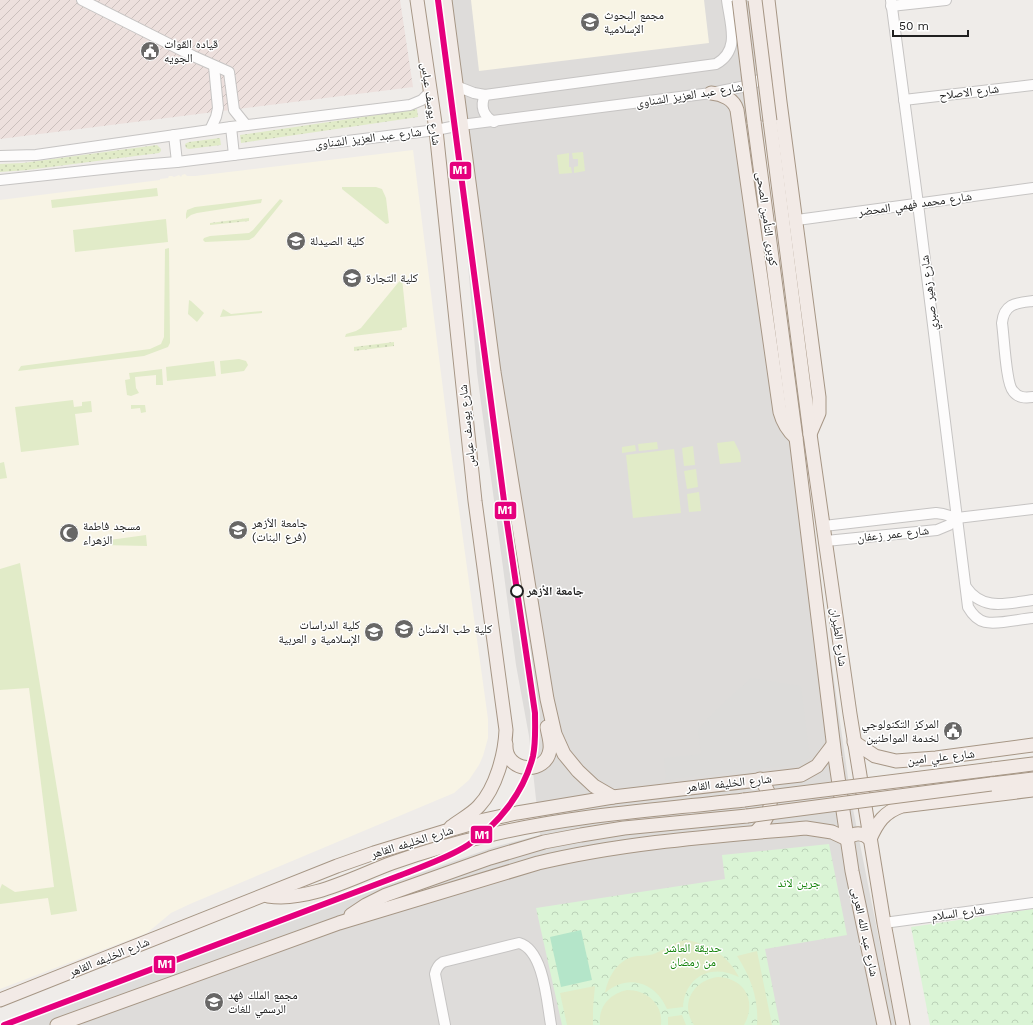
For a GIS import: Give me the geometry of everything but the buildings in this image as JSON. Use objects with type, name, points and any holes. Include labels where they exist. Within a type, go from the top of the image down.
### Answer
[{"type":"main road","name":"شارع يوسف عباس","points":[[416,0],[436,130],[475,501],[505,716],[506,742],[494,782],[479,806],[446,831]]},
{"type":"main road","points":[[445,0],[494,372],[547,699],[555,734],[564,754],[578,771],[594,786],[613,796]]},
{"type":"main road","name":"كوبرى التأمين الصحى","points":[[739,0],[796,438]]},
{"type":"main road","name":"كوبرى التأمين الصحى","points":[[755,0],[810,434]]},
{"type":"main road","points":[[768,0],[820,402],[819,413],[810,434]]},
{"type":"main road","points":[[711,93],[725,96],[736,105],[780,412],[783,423],[796,438]]},
{"type":"main road","points":[[736,105],[741,101],[754,97],[768,97],[780,102]]},
{"type":"main road","name":"شارع الطيران","points":[[810,434],[855,748],[870,839]]},
{"type":"main road","name":"شارع الطيران","points":[[796,438],[834,751],[847,839]]},
{"type":"main road","points":[[506,742],[507,753],[516,765],[532,768],[544,761],[550,748],[545,714],[547,699]]},
{"type":"main road","name":"شارع علي امين","points":[[855,748],[890,760],[936,758],[1033,745]]},
{"type":"main road","points":[[834,751],[840,763],[846,764],[852,762],[855,748]]},
{"type":"main road","name":"شارع الخليفه القاهر","points":[[0,1000],[374,853],[446,831],[484,820],[517,813],[613,796],[801,775],[807,773],[834,751]]},
{"type":"main road","points":[[936,758],[930,773],[928,785],[936,802]]},
{"type":"main road","points":[[264,895],[287,897],[309,894],[423,853],[485,836],[518,829],[591,817],[744,800],[1033,764]]},
{"type":"main road","points":[[756,832],[766,820],[770,806],[768,792],[760,779]]},
{"type":"main road","points":[[339,923],[366,905],[386,895],[490,858],[544,842],[624,828],[747,816],[1033,779]]},
{"type":"main road","points":[[58,1025],[339,923],[522,867],[566,856],[630,845],[756,832],[814,829],[832,832],[847,839],[855,834],[861,834],[870,839],[875,826],[880,820],[891,811],[902,806],[1033,790]]},
{"type":"main road","name":"شارع عبد الله العربى","points":[[847,839],[884,1025]]},
{"type":"main road","name":"شارع عبد الله العربى","points":[[870,839],[903,1025]]},
{"type":"street","points":[[82,0],[228,72],[234,110],[246,125]]},
{"type":"street","points":[[456,86],[474,93],[485,95],[716,64],[723,60],[732,48],[733,41],[727,0]]},
{"type":"street","points":[[891,3],[946,0]]},
{"type":"street","name":"شارع زهير صبري","points":[[891,3],[918,204],[968,607],[972,614],[985,622],[1000,622],[1033,618]]},
{"type":"street","points":[[210,130],[218,108],[214,66]]},
{"type":"street","name":"شارع عبد العزيز الشناوى","points":[[0,180],[177,162],[436,130],[461,125],[494,122],[711,93],[751,85],[776,67]]},
{"type":"street","name":"شارع الاصلاح","points":[[904,100],[1033,84]]},
{"type":"street","points":[[0,156],[36,154],[246,125],[410,105],[422,100],[430,92]]},
{"type":"street","points":[[485,95],[482,104],[484,113],[494,122]]},
{"type":"street","points":[[231,127],[234,155]]},
{"type":"street","points":[[174,135],[177,162]]},
{"type":"street","name":"شارع محمد فهمي المحضر","points":[[797,220],[1033,188]]},
{"type":"street","points":[[1033,301],[1019,303],[1008,308],[1002,318],[1010,387],[1017,395],[1022,397],[1033,397]]},
{"type":"street","name":"شارع عمر زعفان","points":[[824,526],[936,514],[943,514],[957,518],[1033,509]]},
{"type":"street","name":"شارع عمر زعفان","points":[[826,541],[937,530],[949,525],[957,518]]},
{"type":"street","points":[[966,587],[969,592],[979,600],[992,604],[1033,600]]},
{"type":"street","points":[[998,604],[1000,622]]},
{"type":"street","name":"شارع السلام","points":[[884,923],[1033,903]]},
{"type":"street","points":[[445,1025],[435,974],[439,964],[514,943],[523,944],[532,952],[539,964],[551,1025]]},
{"type":"shaded area","points":[[0,0],[400,0],[413,87],[0,139]]},
{"type":"shaded area","points":[[434,0],[748,0],[793,391],[851,799],[896,1025],[2,1025],[352,897],[494,847],[540,835],[529,736],[516,665],[477,373],[468,264],[455,152]]},
{"type":"shaded area","name":"مجمع البحوث الإسلامية","points":[[471,0],[704,0],[709,43],[479,71]]},
{"type":"shaded area","name":"جامعة الأزهر (فرع البنات)","points":[[413,150],[450,445],[488,719],[488,738],[479,765],[469,780],[454,793],[190,904],[171,913],[147,933],[0,989],[0,200],[160,180],[168,178],[169,176],[174,177],[179,175],[181,177],[185,174],[187,176],[195,176]]},
{"type":"shaded area","points":[[751,678],[801,686],[810,758],[802,761],[802,764],[666,780],[664,758],[701,754],[698,729],[720,706]]},
{"type":"green space","points":[[417,109],[418,117],[241,143],[240,135]]},
{"type":"green space","points":[[220,138],[221,145],[189,149],[186,148],[185,144],[189,142]]},
{"type":"green space","points":[[157,145],[161,149],[159,153],[27,170],[0,172],[0,164],[23,163]]},
{"type":"green space","points":[[583,152],[585,171],[574,173],[574,167],[578,166],[578,159],[573,159],[572,153]]},
{"type":"green space","points":[[569,153],[569,167],[571,167],[572,173],[559,174],[557,155]]},
{"type":"green space","points":[[342,187],[376,187],[382,189],[386,198],[389,223],[386,224],[342,189]]},
{"type":"green space","points":[[157,188],[158,196],[52,208],[51,200]]},
{"type":"green space","points":[[262,199],[261,203],[197,213],[186,219],[187,210],[195,207]]},
{"type":"green space","points":[[280,199],[283,201],[254,237],[249,240],[205,242],[203,240],[204,238],[210,236],[249,233]]},
{"type":"green space","points":[[249,218],[249,221],[210,225],[210,223]]},
{"type":"green space","points":[[166,219],[168,242],[75,252],[73,230]]},
{"type":"green space","points":[[169,248],[170,343],[168,347],[144,356],[18,371],[21,366],[150,349],[161,344],[164,337],[165,249]]},
{"type":"green space","points":[[402,278],[407,327],[402,328],[402,330],[345,337],[346,334],[361,328]]},
{"type":"green space","points":[[189,300],[204,313],[197,322],[188,314]]},
{"type":"green space","points":[[223,309],[231,314],[262,311],[262,313],[220,317]]},
{"type":"green space","points":[[394,342],[394,346],[354,351],[354,347]]},
{"type":"green space","points":[[239,359],[246,361],[248,365],[244,371],[221,374],[220,361]]},
{"type":"green space","points":[[214,361],[216,376],[167,381],[166,367]]},
{"type":"green space","points":[[162,369],[163,385],[156,385],[156,375],[135,377],[136,388],[139,393],[131,396],[127,395],[125,380],[130,379],[129,373]]},
{"type":"green space","points":[[73,400],[74,407],[82,406],[82,402],[91,401],[92,412],[75,414],[79,445],[21,452],[15,407]]},
{"type":"green space","points":[[131,405],[145,405],[146,412],[141,413],[140,408],[131,409]]},
{"type":"green space","points":[[734,441],[740,453],[741,462],[720,464],[717,443]]},
{"type":"green space","points":[[657,442],[658,449],[639,451],[638,444]]},
{"type":"green space","points":[[635,445],[636,451],[622,453],[622,447]]},
{"type":"green space","points":[[693,446],[695,465],[684,466],[682,448]]},
{"type":"green space","points":[[674,449],[681,513],[633,518],[626,455]]},
{"type":"green space","points":[[4,462],[7,478],[0,479],[0,463]]},
{"type":"green space","points":[[696,469],[698,487],[687,489],[684,471]]},
{"type":"green space","points":[[699,492],[701,511],[689,512],[687,494]]},
{"type":"green space","points":[[146,535],[147,546],[102,545],[102,541]]},
{"type":"green space","points":[[20,563],[77,911],[51,915],[48,898],[0,904],[0,889],[2,884],[15,892],[54,887],[29,688],[0,690],[0,569]]},
{"type":"green space","name":"حديقة العاشر من رمضان","points":[[829,844],[847,935],[765,949],[780,1025],[562,1025],[536,908],[725,879],[722,855]]},
{"type":"green space","points":[[1033,909],[1033,1025],[930,1025],[911,927]]},
{"type":"green space","points":[[581,930],[592,980],[561,987],[550,937]]},
{"type":"green space","points":[[687,940],[704,945],[718,952],[724,957],[739,977],[719,971],[702,975],[694,980],[689,987],[685,996],[683,1007],[667,1009],[656,992],[640,983],[622,983],[605,993],[608,982],[614,971],[626,959],[635,956],[653,954],[674,944]]},
{"type":"green space","points":[[757,951],[772,1025],[757,1025],[757,1007],[753,989],[750,980],[737,956]]},
{"type":"green space","points":[[718,977],[727,978],[735,982],[742,987],[746,993],[749,1000],[749,1008],[748,1016],[744,1025],[694,1025],[688,1009],[691,994],[702,983],[709,979]]},
{"type":"green space","points":[[595,986],[593,1025],[567,1025],[560,993]]},
{"type":"green space","points":[[627,990],[641,993],[652,1000],[659,1011],[661,1025],[600,1025],[601,1012],[606,1002],[615,995]]},
{"type":"green space","points":[[682,1015],[686,1025],[668,1025],[668,1017]]},
{"type":"transit line","name":"M1","points":[[4,1025],[401,875],[452,854],[479,837],[500,817],[517,794],[529,769],[535,745],[535,713],[506,516],[438,0]]},
{"type":"place","name":"مجمع البحوث الإسلامية","points":[[590,22]]},
{"type":"place","name":"قياده القوات الجويه","points":[[150,51]]},
{"type":"place","name":"كلية الصيدلة","points":[[296,241]]},
{"type":"place","name":"كلية التجارة","points":[[352,278]]},
{"type":"place","name":"جامعة الأزهر (فرع البنات)","points":[[238,530]]},
{"type":"place","name":"مسجد فاطمة الزهراء","points":[[69,533]]},
{"type":"place","name":"جامعة الأزهر","points":[[517,591]]},
{"type":"place","name":"كلية طب الأسنان","points":[[404,629]]},
{"type":"place","name":"كلية الدراسات الإسلامية و العربية","points":[[374,632]]},
{"type":"place","name":"المركز التكنولوجي لخدمة المواطنين","points":[[953,731]]},
{"type":"place","name":"مجمع الملك فهد الرسمي للغات","points":[[214,1002]]},
{"type":"park label","name":"جرين لاند","points":[[799,883]]}]
